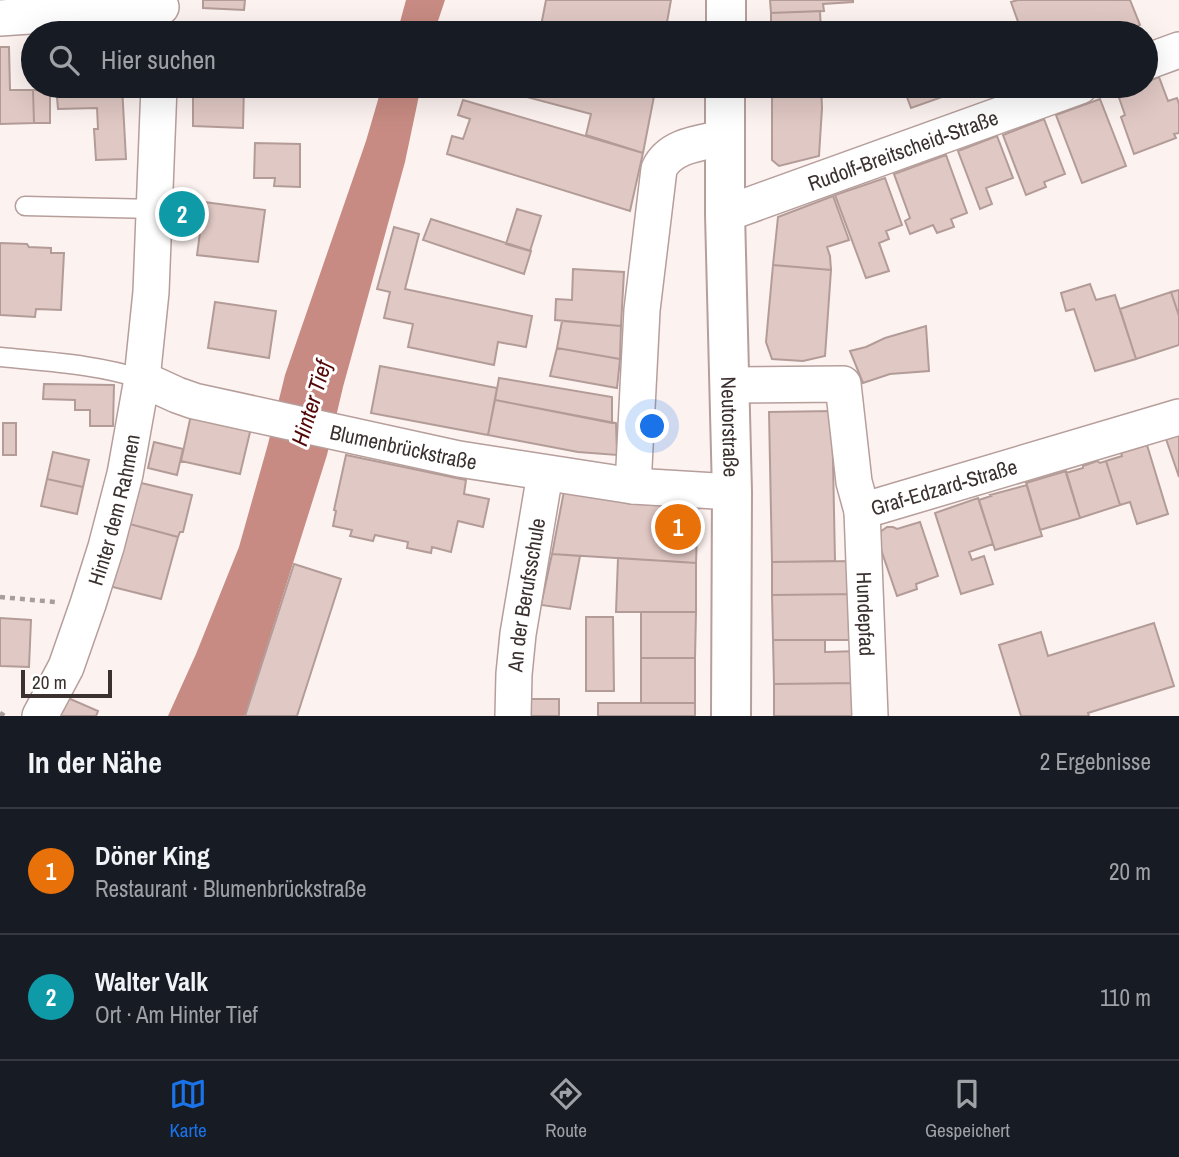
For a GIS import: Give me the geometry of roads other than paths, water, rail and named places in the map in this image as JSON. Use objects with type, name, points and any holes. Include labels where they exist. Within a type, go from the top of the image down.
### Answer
[{"type":"street","points":[[726,0],[726,21]]},
{"type":"street","points":[[0,18],[161,13]]},
{"type":"street","points":[[1158,58],[1179,50]]},
{"type":"street","name":"Hinter dem Rahmen","points":[[45,708],[65,667],[88,604],[125,474],[142,379],[151,292],[159,98]]},
{"type":"street","name":"Neutorstraße","points":[[725,98],[732,492],[731,716]]},
{"type":"street","name":"Rudolf-Breitscheid-Straße","points":[[725,214],[1047,98]]},
{"type":"street","points":[[633,486],[642,310],[659,169],[666,156],[675,150],[724,138]]},
{"type":"street","name":"Blumenbrückstraße","points":[[142,379],[187,398],[459,459],[633,486],[732,492]]},
{"type":"street","name":"Graf-Edzard-Straße","points":[[730,386],[843,384],[849,449],[862,512],[1179,417]]},
{"type":"street","name":"An der Berufsschule","points":[[513,716],[518,634],[545,474]]},
{"type":"street","name":"Hundepfad","points":[[862,512],[870,716]]},
{"type":"lane","points":[[25,205],[155,209]]},
{"type":"lane","name":"Blumenbrückstraße","points":[[0,357],[90,366],[142,379]]},
{"type":"water","points":[[406,0],[445,0],[438,21],[400,21]]},
{"type":"water","name":"Hinter Tief","points":[[379,98],[418,98],[405,162],[327,455],[245,716],[168,716],[239,547],[285,375]]},
{"type":"place","name":"Walter Valk","points":[[182,214]]},
{"type":"place","name":"Döner King","points":[[678,527]]}]
